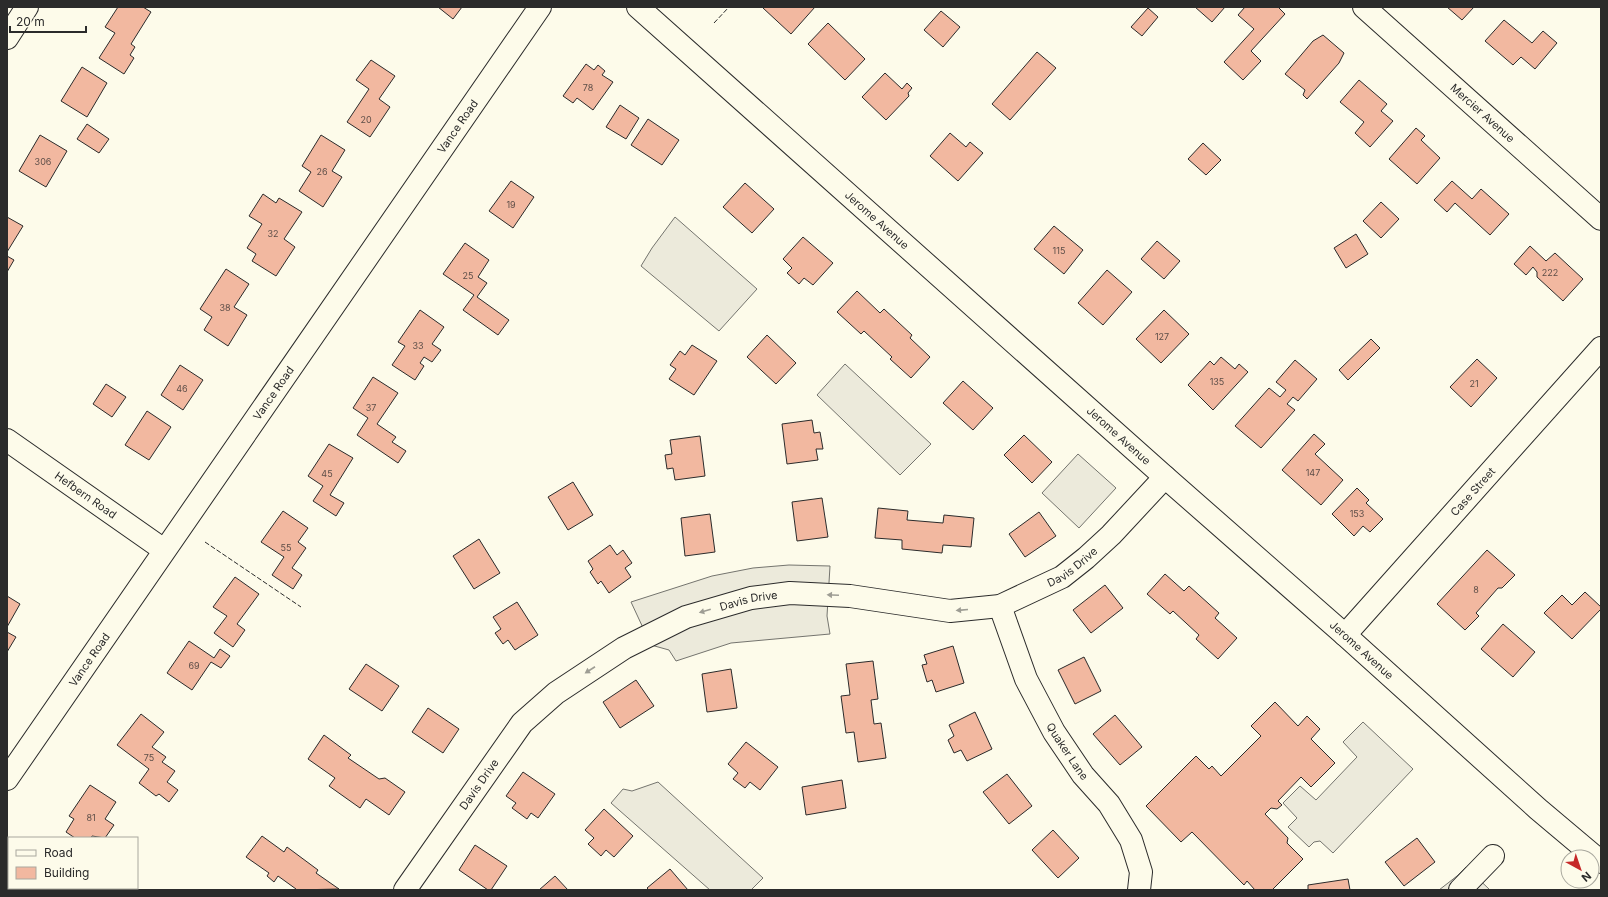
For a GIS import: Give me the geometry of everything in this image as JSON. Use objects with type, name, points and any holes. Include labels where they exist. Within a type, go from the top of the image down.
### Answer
[{"type":"street","points":[[7,38],[26,7]]},
{"type":"street","name":"Vance Road","points":[[7,778],[540,7]]},
{"type":"street","name":"Jerome Avenue","points":[[638,7],[1165,477],[1345,634],[1538,809],[1601,862]]},
{"type":"street","name":"Mercier Avenue","points":[[1364,7],[1601,218]]},
{"type":"street","name":"Case Street","points":[[1345,634],[1601,348]]},
{"type":"street","name":"Hefbern Road","points":[[7,440],[164,550]]},
{"type":"street","name":"Davis Drive","points":[[405,890],[522,723],[556,693],[624,648],[686,617],[751,598],[790,593],[850,596],[950,611],[1000,606],[1062,577],[1111,535],[1165,477]]},
{"type":"street","name":"Quaker Lane","points":[[1000,606],[1026,679],[1054,732],[1083,776],[1109,804],[1131,840],[1141,872],[1139,890]]},
{"type":"street","points":[[1460,890],[1493,856]]},
{"type":"shaded area","points":[[675,217],[757,289],[719,331],[641,266],[652,248]]},
{"type":"shaded area","points":[[845,364],[931,444],[900,475],[817,395]]},
{"type":"shaded area","points":[[1078,454],[1116,488],[1079,528],[1042,493]]},
{"type":"shaded area","points":[[789,565],[830,566],[827,616],[830,634],[731,643],[676,661],[669,650],[651,645],[631,602],[712,576],[753,568]]},
{"type":"shaded area","points":[[1363,722],[1413,769],[1333,853],[1320,841],[1314,842],[1309,847],[1288,827],[1297,818],[1283,803],[1300,786],[1316,800],[1357,757],[1343,742]]},
{"type":"shaded area","points":[[658,782],[763,878],[751,890],[710,890],[611,803],[623,789],[632,791]]},
{"type":"shaded area","points":[[1466,867],[1490,890],[1439,890],[1457,876]]},
{"type":"building","points":[[118,7],[143,7],[151,12],[131,44],[135,47],[130,55],[134,58],[124,74],[99,58],[115,33],[105,27]]},
{"type":"building","points":[[438,7],[462,7],[453,19]]},
{"type":"building","points":[[815,7],[791,34],[763,8]]},
{"type":"building","points":[[1195,7],[1225,7],[1212,22]]},
{"type":"building","points":[[1245,7],[1278,7],[1285,14],[1251,51],[1261,61],[1243,80],[1224,62],[1254,29],[1238,15]]},
{"type":"building","points":[[1447,7],[1474,7],[1462,20]]},
{"type":"building","points":[[1148,8],[1158,17],[1142,36],[1131,27]]},
{"type":"building","points":[[941,11],[960,27],[943,47],[924,30]]},
{"type":"building","points":[[1504,20],[1532,43],[1543,31],[1557,43],[1535,69],[1521,57],[1513,65],[1485,41]]},
{"type":"building","points":[[828,23],[865,59],[845,80],[808,44]]},
{"type":"building","points":[[1323,35],[1344,53],[1339,63],[1307,99],[1303,95],[1305,90],[1285,74],[1313,41]]},
{"type":"building","points":[[1037,52],[1056,68],[1010,120],[992,104]]},
{"type":"building","points":[[371,60],[395,76],[379,99],[390,107],[370,137],[347,122],[369,89],[356,80]]},
{"type":"building","points":[[586,64],[594,70],[598,65],[605,71],[602,75],[613,82],[593,110],[577,98],[573,103],[563,96]]},
{"type":"building","points":[[82,67],[107,83],[87,117],[61,101]]},
{"type":"building","points":[[885,73],[902,89],[907,83],[912,88],[908,93],[909,96],[886,120],[862,97]]},
{"type":"building","points":[[1359,80],[1387,104],[1381,111],[1393,121],[1370,147],[1355,133],[1364,122],[1340,102]]},
{"type":"building","points":[[620,105],[639,118],[626,139],[606,127]]},
{"type":"building","points":[[648,119],[679,140],[662,165],[631,145]]},
{"type":"building","points":[[87,124],[109,139],[99,153],[77,139]]},
{"type":"building","points":[[1416,128],[1425,136],[1421,140],[1440,158],[1417,184],[1389,159]]},
{"type":"building","points":[[950,133],[966,147],[970,142],[983,153],[958,181],[930,156]]},
{"type":"building","points":[[40,135],[67,151],[46,187],[19,171]]},
{"type":"building","points":[[321,135],[345,150],[332,171],[342,177],[323,207],[299,191],[311,172],[302,166]]},
{"type":"building","points":[[1203,143],[1221,160],[1206,175],[1188,159]]},
{"type":"building","points":[[511,181],[534,197],[513,228],[489,211]]},
{"type":"building","points":[[1452,181],[1472,199],[1481,189],[1509,214],[1490,235],[1455,203],[1447,212],[1434,200]]},
{"type":"building","points":[[745,183],[774,209],[752,233],[723,207]]},
{"type":"building","points":[[263,194],[276,203],[279,198],[302,212],[284,239],[295,247],[276,276],[252,261],[256,254],[247,248],[262,224],[249,216]]},
{"type":"building","points":[[1381,202],[1399,219],[1381,238],[1363,221]]},
{"type":"building","points":[[7,217],[23,226],[7,252]]},
{"type":"building","points":[[1054,226],[1083,250],[1064,274],[1034,249]]},
{"type":"building","points":[[1356,234],[1368,254],[1346,268],[1334,248]]},
{"type":"building","points":[[803,237],[833,263],[813,285],[804,278],[799,284],[787,273],[792,268],[783,259]]},
{"type":"building","points":[[1157,241],[1180,261],[1164,279],[1141,259]]},
{"type":"building","points":[[465,243],[489,260],[478,277],[487,283],[477,297],[509,320],[498,335],[463,310],[474,295],[443,274]]},
{"type":"building","points":[[1530,246],[1546,261],[1555,253],[1583,279],[1563,301],[1537,277],[1537,272],[1533,267],[1526,275],[1514,264]]},
{"type":"building","points":[[7,256],[14,260],[7,272]]},
{"type":"building","points":[[226,269],[249,284],[234,307],[247,315],[228,346],[204,330],[212,317],[200,309]]},
{"type":"building","points":[[1107,270],[1132,292],[1103,325],[1078,303]]},
{"type":"building","points":[[857,291],[880,313],[884,309],[912,335],[910,338],[930,357],[911,378],[890,359],[892,357],[864,331],[861,334],[837,312]]},
{"type":"building","points":[[420,310],[444,327],[432,344],[441,350],[432,362],[424,357],[420,363],[424,366],[415,380],[392,365],[405,346],[398,342]]},
{"type":"building","points":[[1164,310],[1189,334],[1161,363],[1136,339]]},
{"type":"building","points":[[767,335],[796,363],[776,384],[747,357]]},
{"type":"building","points":[[1371,339],[1380,348],[1348,380],[1339,370]]},
{"type":"building","points":[[692,345],[717,361],[694,395],[669,379],[676,369],[670,365],[680,351],[685,355]]},
{"type":"building","points":[[1221,357],[1235,369],[1239,364],[1248,372],[1213,410],[1188,385],[1210,361],[1214,365]]},
{"type":"building","points":[[1477,359],[1497,378],[1471,407],[1450,387]]},
{"type":"building","points":[[1295,360],[1317,379],[1298,401],[1293,397],[1287,404],[1295,410],[1261,448],[1235,426],[1269,388],[1280,397],[1286,390],[1276,382]]},
{"type":"building","points":[[180,365],[203,380],[183,410],[161,395]]},
{"type":"building","points":[[373,377],[398,393],[377,424],[396,437],[392,442],[406,451],[398,463],[357,435],[368,418],[353,408]]},
{"type":"building","points":[[963,381],[993,408],[973,430],[943,403]]},
{"type":"building","points":[[106,384],[126,397],[112,417],[93,404]]},
{"type":"building","points":[[147,411],[171,427],[149,460],[125,445]]},
{"type":"building","points":[[812,420],[814,433],[820,432],[823,449],[816,449],[818,460],[787,464],[782,424]]},
{"type":"building","points":[[1314,434],[1325,444],[1315,454],[1343,480],[1321,505],[1282,470]]},
{"type":"building","points":[[1024,435],[1052,462],[1032,483],[1004,455]]},
{"type":"building","points":[[700,436],[705,476],[675,480],[673,468],[667,469],[665,455],[672,454],[670,440]]},
{"type":"building","points":[[329,444],[353,458],[330,495],[344,503],[336,516],[313,501],[323,486],[308,476]]},
{"type":"building","points":[[573,482],[593,515],[568,530],[548,497]]},
{"type":"building","points":[[1357,488],[1369,500],[1366,503],[1383,519],[1370,532],[1363,526],[1354,536],[1332,514]]},
{"type":"building","points":[[822,498],[828,537],[797,541],[792,502]]},
{"type":"building","points":[[878,508],[908,511],[907,520],[943,523],[944,515],[974,518],[971,547],[943,545],[942,553],[902,549],[902,540],[875,538]]},
{"type":"building","points":[[283,511],[308,528],[298,542],[306,548],[292,568],[302,575],[293,589],[272,575],[284,557],[261,542]]},
{"type":"building","points":[[1039,512],[1056,536],[1025,557],[1009,534]]},
{"type":"building","points":[[710,514],[715,552],[685,556],[681,518]]},
{"type":"building","points":[[479,539],[500,573],[474,589],[453,556]]},
{"type":"building","points":[[610,545],[617,555],[623,550],[632,563],[625,568],[631,577],[609,593],[601,581],[598,584],[590,572],[593,569],[588,561]]},
{"type":"building","points":[[1487,550],[1515,575],[1502,588],[1498,588],[1476,613],[1479,616],[1465,630],[1437,604]]},
{"type":"building","points":[[1165,574],[1184,591],[1189,586],[1219,613],[1215,618],[1237,638],[1218,659],[1196,639],[1199,635],[1173,611],[1170,614],[1147,594]]},
{"type":"building","points":[[235,577],[259,594],[237,624],[245,630],[233,647],[214,633],[227,616],[213,607]]},
{"type":"building","points":[[1105,585],[1123,608],[1091,633],[1073,610]]},
{"type":"building","points":[[1585,592],[1601,607],[1601,609],[1572,639],[1544,613],[1562,595],[1572,605]]},
{"type":"building","points":[[7,596],[20,604],[7,627]]},
{"type":"building","points":[[517,602],[538,635],[515,650],[508,640],[503,644],[495,633],[501,629],[493,617]]},
{"type":"building","points":[[1503,624],[1535,652],[1513,677],[1481,649]]},
{"type":"building","points":[[7,632],[16,637],[7,652]]},
{"type":"building","points":[[189,641],[214,658],[220,649],[230,656],[221,668],[211,662],[192,690],[167,673]]},
{"type":"building","points":[[953,646],[964,683],[936,692],[932,680],[927,682],[922,665],[927,664],[924,655]]},
{"type":"building","points":[[1084,657],[1101,691],[1075,704],[1058,670]]},
{"type":"building","points":[[873,661],[878,699],[871,700],[874,724],[881,723],[886,758],[858,762],[854,732],[846,733],[841,696],[850,695],[846,664]]},
{"type":"building","points":[[366,664],[399,686],[382,711],[349,689]]},
{"type":"building","points":[[731,669],[737,708],[707,712],[702,674]]},
{"type":"building","points":[[636,680],[654,706],[620,728],[603,702]]},
{"type":"building","points":[[1275,702],[1298,726],[1307,716],[1320,729],[1311,739],[1335,763],[1311,787],[1301,777],[1278,801],[1282,805],[1277,809],[1271,808],[1265,814],[1288,838],[1287,843],[1303,859],[1272,890],[1255,890],[1247,881],[1244,885],[1192,832],[1181,842],[1146,806],[1196,756],[1209,769],[1212,766],[1221,776],[1261,736],[1251,726]]},
{"type":"building","points":[[428,708],[459,729],[443,753],[412,732]]},
{"type":"building","points":[[975,712],[992,749],[967,761],[961,750],[954,753],[948,740],[954,736],[949,725]]},
{"type":"building","points":[[141,714],[164,732],[152,747],[166,757],[162,762],[175,771],[167,782],[178,790],[169,802],[159,794],[156,796],[139,783],[149,769],[117,745]]},
{"type":"building","points":[[1115,715],[1142,747],[1120,765],[1093,734]]},
{"type":"building","points":[[324,735],[351,755],[348,758],[379,779],[385,778],[405,792],[389,815],[366,799],[360,808],[329,786],[335,778],[308,759]]},
{"type":"building","points":[[746,742],[778,767],[760,790],[750,782],[745,788],[733,779],[738,773],[728,764]]},
{"type":"building","points":[[523,772],[555,794],[538,818],[531,813],[527,819],[512,808],[516,803],[506,796]]},
{"type":"building","points":[[1007,774],[1032,806],[1009,824],[983,792]]},
{"type":"building","points":[[842,780],[846,808],[806,815],[802,787]]},
{"type":"building","points":[[90,785],[116,802],[105,819],[114,825],[106,837],[74,837],[66,832],[74,819],[69,816]]},
{"type":"building","points":[[604,809],[633,836],[614,857],[606,850],[601,856],[588,844],[594,838],[585,830]]},
{"type":"building","points":[[1053,830],[1079,858],[1058,878],[1032,850]]},
{"type":"building","points":[[262,836],[284,852],[287,847],[318,870],[316,873],[339,889],[295,890],[296,889],[278,876],[274,882],[267,876],[269,873],[246,857]]},
{"type":"building","points":[[1417,838],[1435,862],[1404,886],[1385,862]]},
{"type":"building","points":[[475,845],[507,866],[491,890],[488,890],[459,870]]},
{"type":"building","points":[[670,869],[688,890],[649,890],[647,888]]},
{"type":"building","points":[[555,876],[568,890],[539,890]]},
{"type":"building","points":[[1348,879],[1350,890],[1308,890],[1308,885]]},
{"type":"building","points":[[23,889],[68,889],[67,890]]},
{"type":"fence","points":[[714,23],[729,7]]},
{"type":"fence","points":[[205,542],[301,607]]}]
